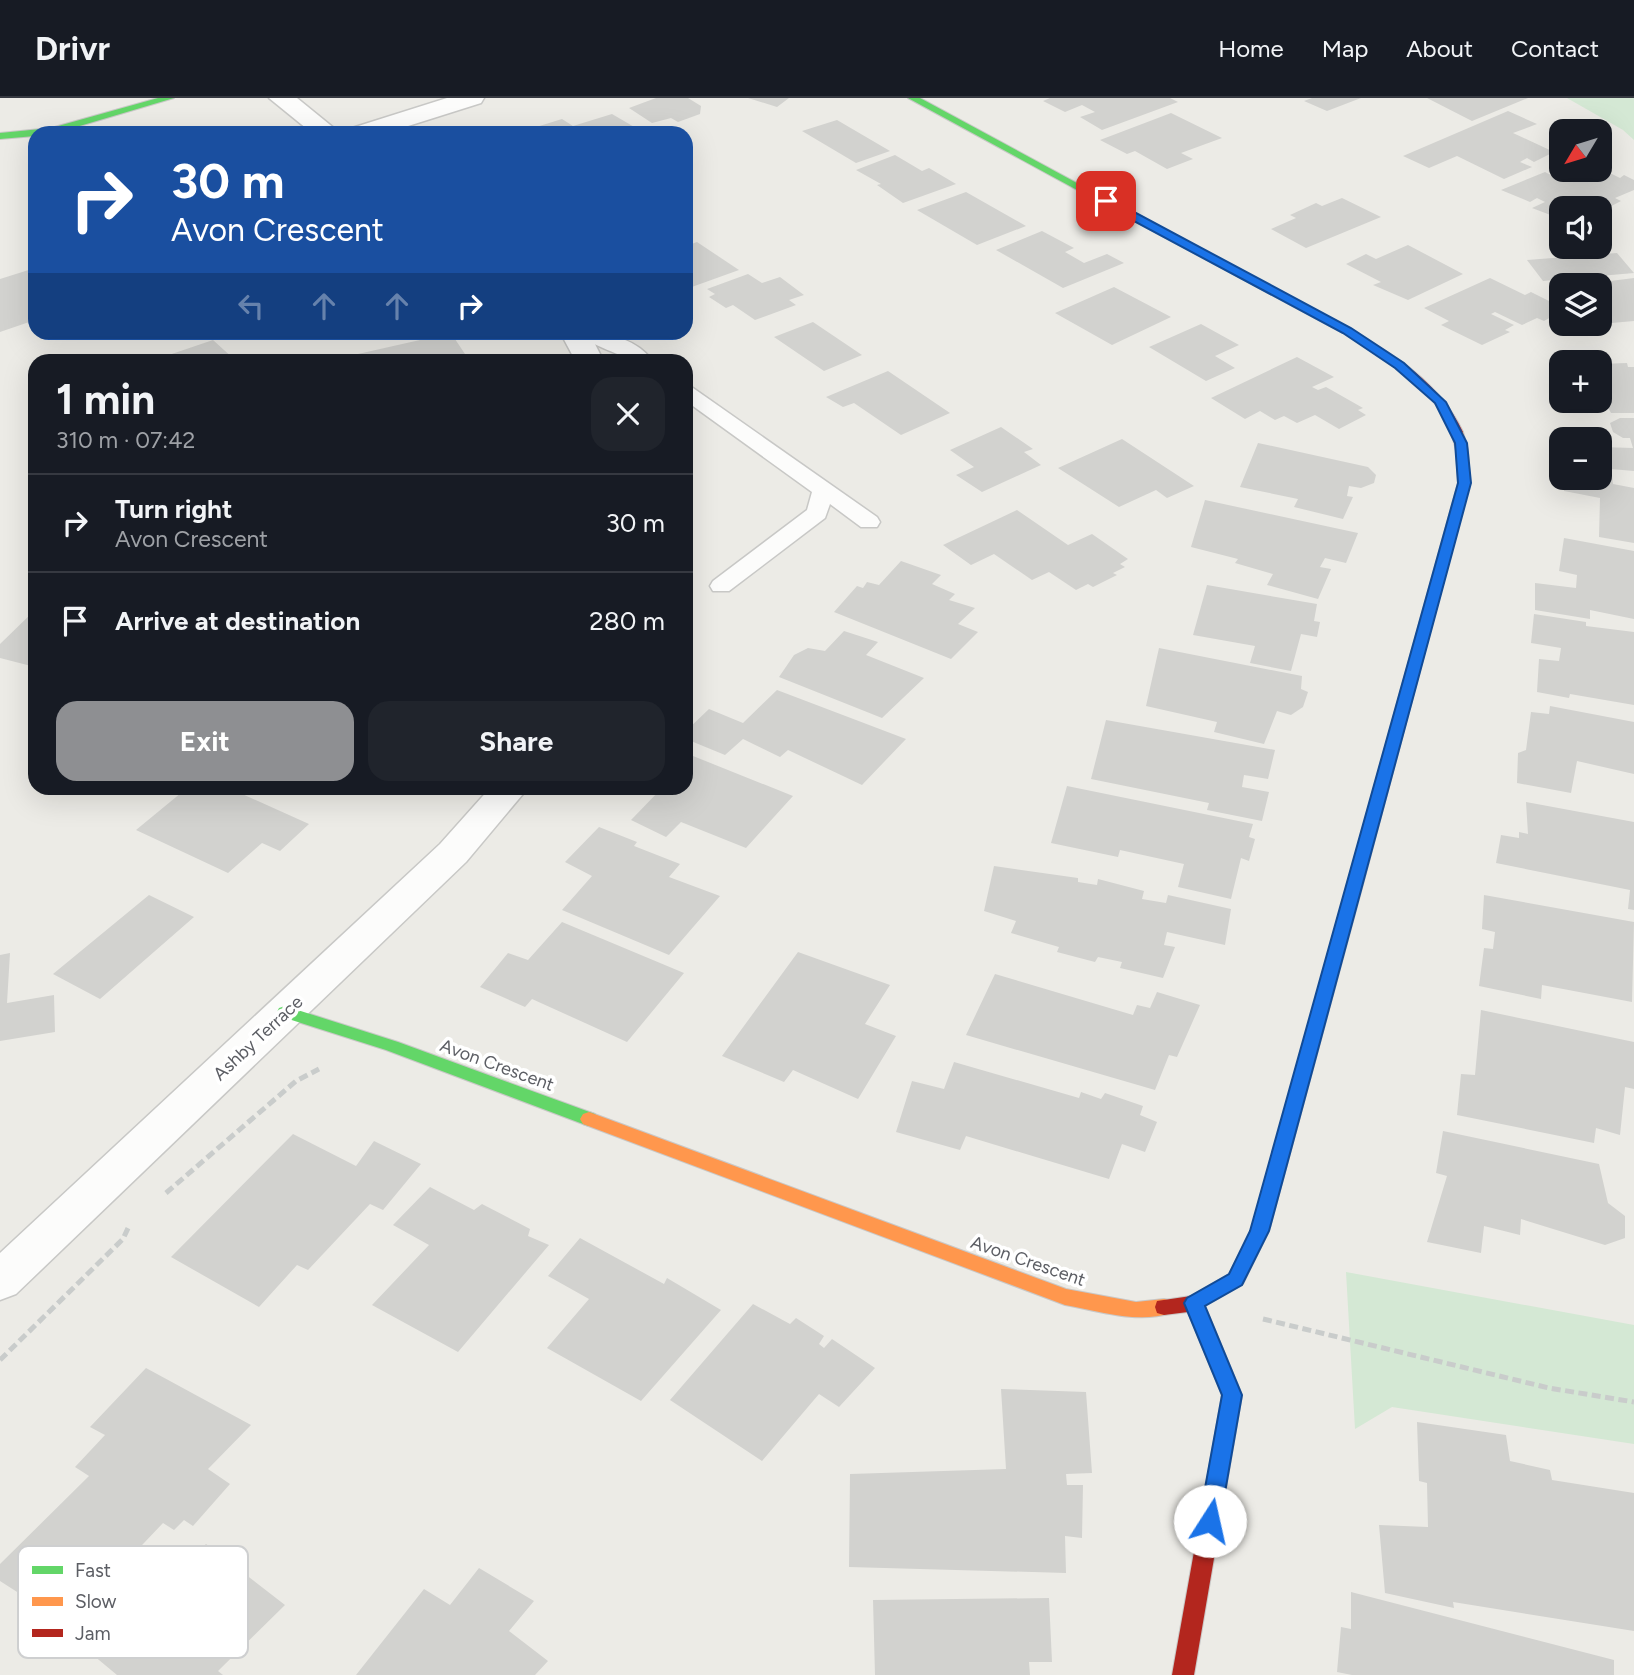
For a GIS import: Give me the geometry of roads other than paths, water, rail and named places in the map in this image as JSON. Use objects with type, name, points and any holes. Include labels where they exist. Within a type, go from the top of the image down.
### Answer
[{"type":"street","points":[[70,126],[169,98]]},
{"type":"street","points":[[281,98],[319,126]]},
{"type":"street","points":[[382,126],[472,98]]},
{"type":"street","name":"Avon Crescent","points":[[285,1012],[404,1051],[1065,1297],[1136,1310],[1194,1303],[1236,1279],[1260,1231],[1464,483],[1461,443],[1440,402],[1400,366],[1347,331],[914,98]]},
{"type":"street","points":[[0,136],[28,133]]},
{"type":"street","name":"Ashby Terrace","points":[[5,1270],[453,853],[504,795]]},
{"type":"street","points":[[1183,1675],[1232,1395],[1194,1303]]},
{"type":"lane","points":[[604,340],[634,354]]},
{"type":"lane","points":[[693,397],[823,492],[869,522]]},
{"type":"lane","points":[[721,586],[817,513],[823,492]]}]
